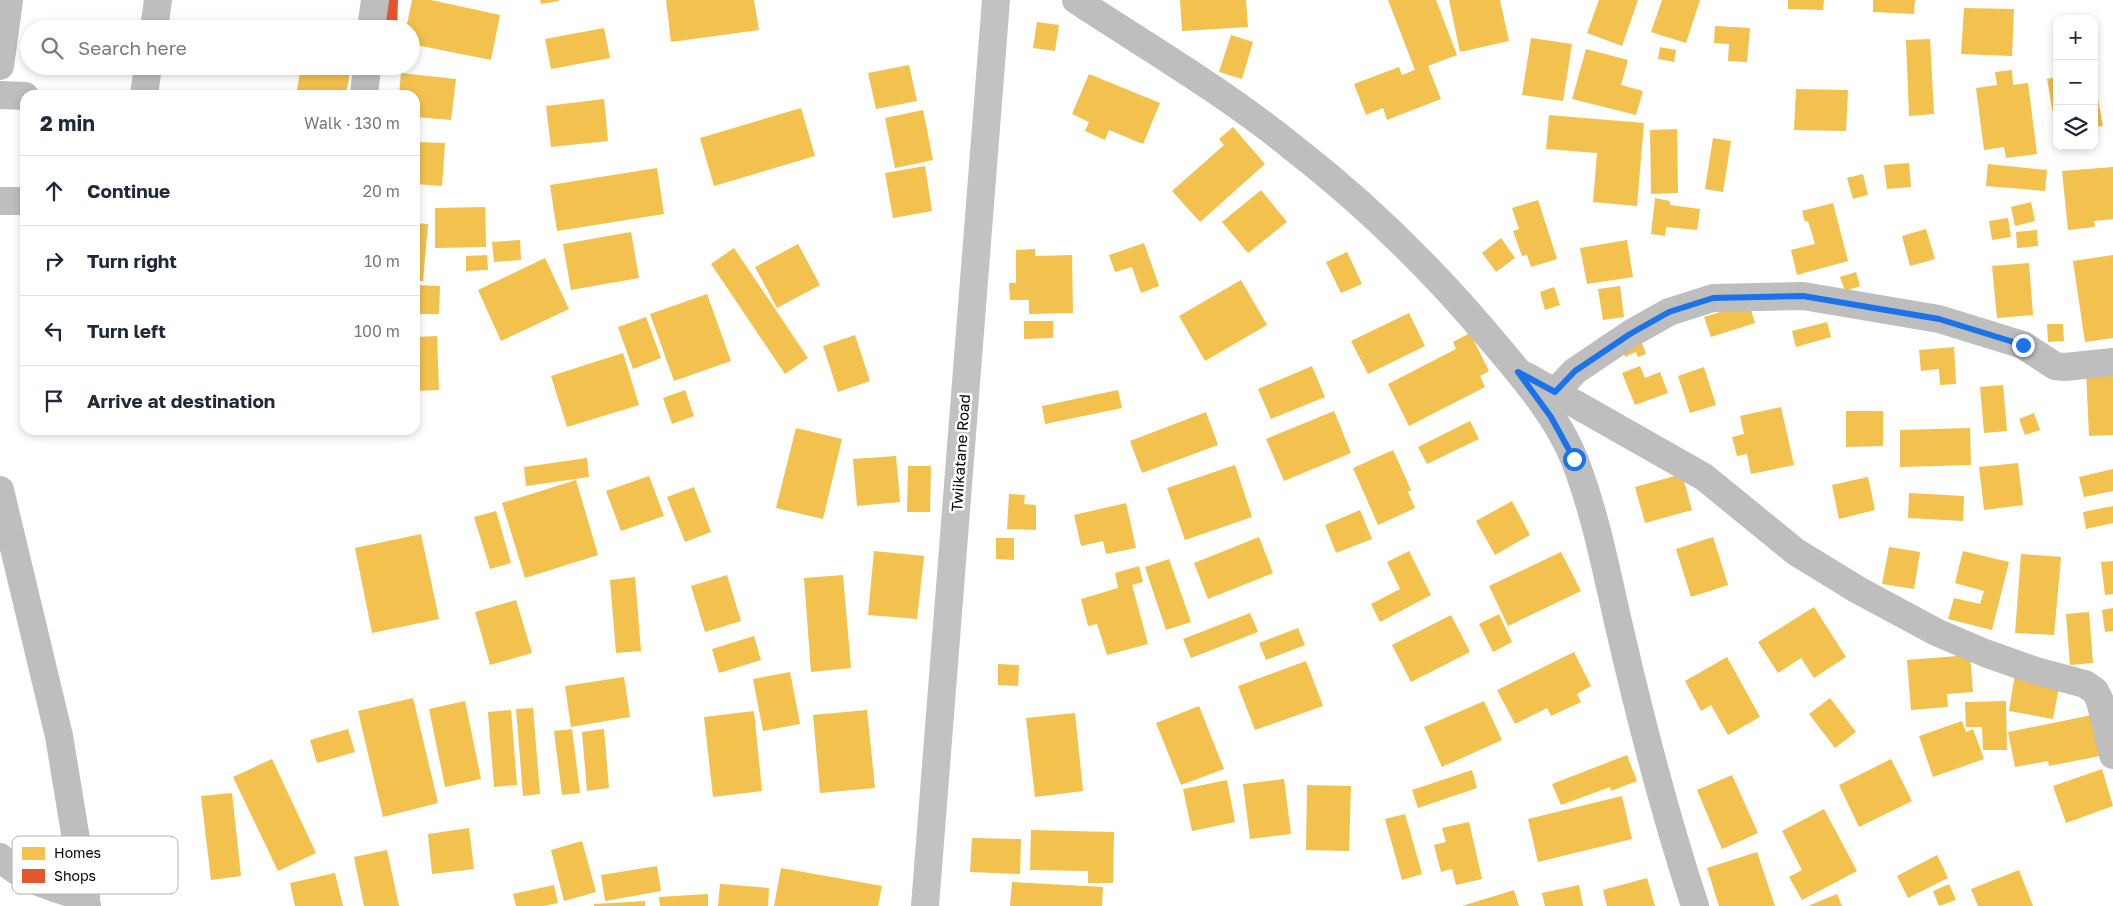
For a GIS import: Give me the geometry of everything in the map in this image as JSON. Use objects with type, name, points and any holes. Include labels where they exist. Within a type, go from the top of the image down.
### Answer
[{"type":"street","points":[[0,66],[8,0]]},
{"type":"street","points":[[155,20],[158,0]]},
{"type":"street","points":[[372,20],[375,0]]},
{"type":"street","name":"Twiikatane Road","points":[[925,906],[996,0]]},
{"type":"street","points":[[1076,0],[1212,89],[1290,144],[1359,202],[1472,317],[1518,372],[1551,417],[1574,459],[1593,516],[1647,746],[1670,831],[1695,906]]},
{"type":"street","points":[[145,90],[147,75]]},
{"type":"street","points":[[365,90],[366,75]]},
{"type":"street","points":[[0,95],[20,96]]},
{"type":"street","points":[[0,200],[20,201]]},
{"type":"street","points":[[1555,392],[1575,371],[1630,334],[1669,312],[1713,298],[1803,296],[1939,319],[2023,345],[2055,366],[2065,367],[2113,362]]},
{"type":"street","points":[[1518,372],[1704,477],[1796,552],[1858,590],[1936,632],[1985,653],[2036,672],[2085,684],[2095,691],[2100,701],[2113,755]]},
{"type":"street","points":[[0,490],[59,736],[75,836]]},
{"type":"street","points":[[0,857],[12,869]]},
{"type":"street","points":[[66,894],[86,902]]},
{"type":"building: Homes","points":[[412,0],[431,0],[500,15],[491,60],[420,46],[420,20],[408,20]]},
{"type":"building: Homes","points":[[540,0],[559,0],[559,1],[541,4]]},
{"type":"building: Homes","points":[[666,0],[754,0],[759,30],[671,42]]},
{"type":"building: Homes","points":[[1180,0],[1246,0],[1248,27],[1182,31]]},
{"type":"building: Homes","points":[[1388,0],[1436,0],[1457,55],[1428,66],[1441,99],[1387,120],[1383,108],[1366,115],[1354,84],[1399,67],[1402,75],[1415,70]]},
{"type":"building: Homes","points":[[1449,0],[1500,0],[1509,41],[1460,52]]},
{"type":"building: Homes","points":[[1599,0],[1638,0],[1622,46],[1587,33]]},
{"type":"building: Homes","points":[[1662,0],[1700,0],[1686,43],[1651,32]]},
{"type":"building: Homes","points":[[1788,0],[1824,0],[1823,10],[1788,9]]},
{"type":"building: Homes","points":[[1873,0],[1915,0],[1914,14],[1873,12]]},
{"type":"building: Homes","points":[[1964,8],[2014,9],[2012,56],[1961,54]]},
{"type":"building: Homes","points":[[1037,22],[1059,25],[1055,51],[1033,48]]},
{"type":"building: Homes","points":[[1715,26],[1750,28],[1747,62],[1728,61],[1729,44],[1714,43]]},
{"type":"building: Homes","points":[[604,28],[610,58],[551,69],[545,39]]},
{"type":"building: Homes","points":[[1231,35],[1253,42],[1242,79],[1219,72]]},
{"type":"building: Homes","points":[[1531,38],[1572,44],[1563,101],[1522,95]]},
{"type":"building: Homes","points":[[1930,39],[1934,114],[1909,116],[1906,40]]},
{"type":"building: Homes","points":[[1660,47],[1676,50],[1674,62],[1658,59]]},
{"type":"building: Homes","points":[[1586,49],[1628,60],[1621,85],[1643,91],[1636,115],[1572,99]]},
{"type":"building: Homes","points":[[909,65],[917,101],[876,109],[868,73]]},
{"type":"building: Homes","points":[[2012,70],[2013,85],[2028,83],[2037,154],[2006,158],[2004,147],[1984,150],[1976,88],[1997,85],[1995,72]]},
{"type":"building: Homes","points":[[1089,74],[1160,103],[1143,144],[1109,130],[1105,140],[1085,131],[1089,122],[1072,114]]},
{"type":"building: Homes","points":[[300,75],[349,75],[347,90],[297,90]]},
{"type":"building: Homes","points":[[401,75],[456,79],[451,120],[420,117],[420,90],[399,90]]},
{"type":"building: Homes","points":[[2053,78],[2053,114],[2047,79]]},
{"type":"building: Homes","points":[[1796,89],[1848,90],[1846,131],[1794,130]]},
{"type":"building: Homes","points":[[604,99],[608,141],[551,147],[546,106]]},
{"type":"building: Homes","points":[[2098,99],[2103,126],[2098,127]]},
{"type":"building: Homes","points":[[801,108],[815,156],[714,186],[700,138]]},
{"type":"building: Homes","points":[[923,110],[933,160],[895,168],[885,118]]},
{"type":"building: Homes","points":[[1549,115],[1644,123],[1637,206],[1593,202],[1597,153],[1546,149]]},
{"type":"building: Homes","points":[[1233,127],[1265,164],[1200,222],[1172,191],[1224,145],[1219,139]]},
{"type":"building: Homes","points":[[1677,129],[1678,193],[1651,194],[1650,130]]},
{"type":"building: Homes","points":[[1713,138],[1731,141],[1723,192],[1705,189]]},
{"type":"building: Homes","points":[[420,142],[445,143],[442,186],[420,184]]},
{"type":"building: Homes","points":[[1909,163],[1911,187],[1887,189],[1884,165]]},
{"type":"building: Homes","points":[[1988,164],[2047,170],[2045,191],[1986,186]]},
{"type":"building: Homes","points":[[925,166],[932,211],[893,218],[885,173]]},
{"type":"building: Homes","points":[[2113,167],[2113,219],[2094,221],[2095,227],[2068,230],[2062,171]]},
{"type":"building: Homes","points":[[657,168],[664,214],[557,231],[550,185]]},
{"type":"building: Homes","points":[[1863,174],[1868,195],[1853,199],[1847,178]]},
{"type":"building: Homes","points":[[1261,190],[1287,222],[1248,253],[1222,222]]},
{"type":"building: Homes","points":[[1655,198],[1670,201],[1670,205],[1700,209],[1697,230],[1666,227],[1665,236],[1651,234]]},
{"type":"building: Homes","points":[[1538,200],[1557,259],[1531,267],[1527,255],[1522,256],[1513,231],[1519,229],[1512,208]]},
{"type":"building: Homes","points":[[2031,202],[2035,221],[2015,226],[2011,207]]},
{"type":"building: Homes","points":[[1833,203],[1848,261],[1797,275],[1791,250],[1815,244],[1808,221],[1805,222],[1802,211]]},
{"type":"building: Homes","points":[[485,207],[486,247],[435,248],[435,208]]},
{"type":"building: Homes","points":[[2008,218],[2011,237],[1992,240],[1989,221]]},
{"type":"building: Homes","points":[[420,223],[428,224],[423,281],[420,281]]},
{"type":"building: Homes","points":[[1926,229],[1935,259],[1910,266],[1902,236]]},
{"type":"building: Homes","points":[[2037,230],[2038,246],[2017,248],[2016,232]]},
{"type":"building: Homes","points":[[631,232],[639,278],[571,290],[563,244]]},
{"type":"building: Homes","points":[[1501,238],[1515,258],[1496,272],[1482,253]]},
{"type":"building: Homes","points":[[520,240],[521,260],[494,262],[492,242]]},
{"type":"building: Homes","points":[[1627,240],[1633,277],[1587,284],[1580,248]]},
{"type":"building: Homes","points":[[1144,243],[1159,286],[1141,293],[1132,267],[1115,272],[1109,255]]},
{"type":"building: Homes","points":[[798,244],[820,285],[777,308],[755,267]]},
{"type":"building: Homes","points":[[734,248],[808,358],[785,374],[711,264]]},
{"type":"building: Homes","points":[[1035,249],[1035,256],[1072,255],[1073,313],[1029,314],[1029,300],[1010,300],[1009,283],[1016,283],[1016,250]]},
{"type":"building: Homes","points":[[1347,252],[1362,284],[1341,293],[1326,262]]},
{"type":"building: Homes","points":[[487,255],[488,270],[466,271],[466,256]]},
{"type":"building: Homes","points":[[2113,255],[2113,338],[2085,342],[2073,261]]},
{"type":"building: Homes","points":[[545,258],[569,309],[501,341],[478,290]]},
{"type":"building: Homes","points":[[2029,263],[2033,315],[1997,318],[1992,266]]},
{"type":"building: Homes","points":[[1856,272],[1860,286],[1845,291],[1840,277]]},
{"type":"building: Homes","points":[[1241,280],[1267,325],[1205,361],[1179,316]]},
{"type":"building: Homes","points":[[420,285],[440,286],[439,314],[420,314]]},
{"type":"building: Homes","points":[[1620,286],[1624,317],[1603,320],[1598,289]]},
{"type":"building: Homes","points":[[1554,287],[1560,305],[1545,310],[1540,292]]},
{"type":"building: Homes","points":[[707,294],[731,361],[674,381],[650,314]]},
{"type":"building: Homes","points":[[1749,303],[1755,323],[1711,337],[1704,317]]},
{"type":"building: Homes","points":[[1409,313],[1425,346],[1368,374],[1351,341]]},
{"type":"building: Homes","points":[[646,317],[661,358],[633,369],[618,327]]},
{"type":"building: Homes","points":[[1024,321],[1053,321],[1053,338],[1024,339]]},
{"type":"building: Homes","points":[[1827,322],[1831,337],[1796,347],[1792,331]]},
{"type":"building: Homes","points":[[2047,324],[2063,324],[2064,341],[2048,342]]},
{"type":"building: Homes","points":[[1470,333],[1489,371],[1480,376],[1485,387],[1409,426],[1388,384],[1456,349],[1453,342]]},
{"type":"building: Homes","points":[[855,335],[870,381],[838,392],[823,346]]},
{"type":"building: Homes","points":[[1639,335],[1646,354],[1638,357],[1636,352],[1625,357],[1620,343]]},
{"type":"building: Homes","points":[[437,336],[439,390],[420,391],[420,337]]},
{"type":"building: Homes","points":[[1954,347],[1956,384],[1940,385],[1939,369],[1921,371],[1919,350]]},
{"type":"building: Homes","points":[[623,353],[639,405],[567,427],[551,376]]},
{"type":"building: Homes","points":[[1312,366],[1325,397],[1271,419],[1258,389]]},
{"type":"building: Homes","points":[[1640,366],[1645,378],[1660,372],[1668,393],[1635,405],[1622,373]]},
{"type":"building: Homes","points":[[1704,367],[1716,405],[1690,413],[1678,376]]},
{"type":"building: Homes","points":[[2113,370],[2113,435],[2089,436],[2086,371]]},
{"type":"building: Homes","points":[[2003,385],[2007,431],[1984,433],[1980,387]]},
{"type":"building: Homes","points":[[685,390],[694,416],[672,424],[663,398]]},
{"type":"building: Homes","points":[[1118,390],[1122,408],[1045,424],[1042,406]]},
{"type":"building: Homes","points":[[1781,407],[1794,465],[1751,474],[1747,454],[1737,456],[1732,437],[1744,434],[1740,416]]},
{"type":"building: Homes","points":[[1334,411],[1351,453],[1284,481],[1266,439]]},
{"type":"building: Homes","points":[[1846,411],[1883,411],[1883,446],[1846,447]]},
{"type":"building: Homes","points":[[1206,412],[1218,445],[1142,473],[1130,441]]},
{"type":"building: Homes","points":[[2034,413],[2040,430],[2025,435],[2019,419]]},
{"type":"building: Homes","points":[[1470,421],[1479,439],[1427,464],[1418,447]]},
{"type":"building: Homes","points":[[796,428],[842,439],[823,519],[776,508]]},
{"type":"building: Homes","points":[[1970,428],[1971,465],[1900,467],[1900,430]]},
{"type":"building: Homes","points":[[1393,450],[1411,490],[1408,492],[1415,508],[1378,525],[1353,468]]},
{"type":"building: Homes","points":[[896,456],[900,502],[857,506],[853,459]]},
{"type":"building: Homes","points":[[587,458],[589,477],[526,486],[524,467]]},
{"type":"building: Homes","points":[[2018,463],[2023,505],[1984,510],[1979,467]]},
{"type":"building: Homes","points":[[1235,465],[1252,517],[1185,540],[1167,488]]},
{"type":"building: Homes","points":[[908,466],[931,466],[930,512],[907,512]]},
{"type":"building: Homes","points":[[2113,469],[2113,491],[2084,497],[2079,477]]},
{"type":"building: Homes","points":[[1682,474],[1692,510],[1645,523],[1635,487]]},
{"type":"building: Homes","points":[[649,476],[664,516],[621,531],[606,491]]},
{"type":"building: Homes","points":[[1868,477],[1875,510],[1839,519],[1832,485]]},
{"type":"building: Homes","points":[[576,480],[598,555],[525,578],[502,503]]},
{"type":"building: Homes","points":[[694,487],[711,532],[685,542],[667,497]]},
{"type":"building: Homes","points":[[1909,493],[1964,496],[1963,521],[1908,518]]},
{"type":"building: Homes","points":[[1009,494],[1025,495],[1024,504],[1036,505],[1036,530],[1007,529]]},
{"type":"building: Homes","points":[[1512,501],[1530,535],[1495,555],[1476,521]]},
{"type":"building: Homes","points":[[1126,503],[1136,548],[1106,554],[1103,541],[1081,546],[1074,515]]},
{"type":"building: Homes","points":[[2113,506],[2113,523],[2086,529],[2083,512]]},
{"type":"building: Homes","points":[[1360,510],[1372,539],[1336,553],[1325,525]]},
{"type":"building: Homes","points":[[496,511],[511,563],[490,569],[474,517]]},
{"type":"building: Homes","points":[[421,534],[439,619],[372,633],[355,548]]},
{"type":"building: Homes","points":[[1259,537],[1273,573],[1208,599],[1194,563]]},
{"type":"building: Homes","points":[[1713,537],[1728,585],[1691,597],[1676,549]]},
{"type":"building: Homes","points":[[996,538],[1014,538],[1014,560],[996,559]]},
{"type":"building: Homes","points":[[1889,547],[1920,552],[1914,589],[1882,584]]},
{"type":"building: Homes","points":[[874,551],[924,556],[917,619],[868,615]]},
{"type":"building: Homes","points":[[1409,551],[1431,595],[1380,622],[1371,604],[1400,589],[1387,562]]},
{"type":"building: Homes","points":[[1963,551],[2009,562],[1992,630],[1948,619],[1954,598],[1980,604],[1984,591],[1955,583]]},
{"type":"building: Homes","points":[[1561,552],[1581,591],[1508,626],[1489,586]]},
{"type":"building: Homes","points":[[2021,554],[2061,557],[2054,635],[2015,633]]},
{"type":"building: Homes","points":[[1169,559],[1191,622],[1166,630],[1145,567]]},
{"type":"building: Homes","points":[[2113,561],[2113,594],[2105,595],[2101,562]]},
{"type":"building: Homes","points":[[1139,566],[1143,582],[1132,585],[1148,644],[1107,655],[1097,624],[1088,626],[1081,599],[1118,588],[1115,573]]},
{"type":"building: Homes","points":[[727,575],[741,621],[705,632],[691,586]]},
{"type":"building: Homes","points":[[843,575],[851,668],[811,672],[804,578]]},
{"type":"building: Homes","points":[[635,577],[641,651],[616,653],[610,580]]},
{"type":"building: Homes","points":[[516,600],[532,653],[490,665],[475,612]]},
{"type":"building: Homes","points":[[1814,607],[1846,657],[1814,678],[1801,658],[1778,673],[1758,642]]},
{"type":"building: Homes","points":[[2113,608],[2113,631],[2105,632],[2102,610]]},
{"type":"building: Homes","points":[[2089,612],[2093,663],[2070,665],[2066,614]]},
{"type":"building: Homes","points":[[1250,613],[1258,632],[1191,658],[1183,639]]},
{"type":"building: Homes","points":[[1499,614],[1512,642],[1493,652],[1479,624]]},
{"type":"building: Homes","points":[[1451,615],[1470,652],[1411,682],[1392,645]]},
{"type":"building: Homes","points":[[1298,628],[1305,645],[1266,660],[1259,643]]},
{"type":"building: Homes","points":[[754,636],[761,660],[719,673],[712,649]]},
{"type":"building: Homes","points":[[1574,652],[1591,686],[1577,694],[1581,702],[1551,716],[1547,708],[1515,724],[1497,690]]},
{"type":"building: Homes","points":[[1970,655],[1973,692],[1947,694],[1948,707],[1911,710],[1907,660]]},
{"type":"building: Homes","points":[[1727,657],[1760,717],[1728,735],[1711,705],[1701,711],[1685,681]]},
{"type":"building: Homes","points":[[1306,661],[1323,706],[1255,730],[1238,686]]},
{"type":"building: Homes","points":[[998,664],[1019,665],[1018,686],[998,685]]},
{"type":"building: Homes","points":[[790,672],[800,724],[763,731],[753,679]]},
{"type":"building: Homes","points":[[2015,674],[2060,681],[2053,719],[2009,711]]},
{"type":"building: Homes","points":[[624,677],[630,717],[571,727],[565,686]]},
{"type":"building: Homes","points":[[413,698],[438,803],[383,817],[358,711]]},
{"type":"building: Homes","points":[[1830,698],[1856,732],[1835,748],[1809,714]]},
{"type":"building: Homes","points":[[465,701],[481,779],[445,787],[429,709]]},
{"type":"building: Homes","points":[[1484,701],[1502,740],[1442,767],[1424,727]]},
{"type":"building: Homes","points":[[2006,701],[2007,750],[1983,750],[1982,727],[1966,727],[1965,702]]},
{"type":"building: Homes","points":[[1199,706],[1224,769],[1181,785],[1156,723]]},
{"type":"building: Homes","points":[[533,708],[540,794],[523,796],[516,709]]},
{"type":"building: Homes","points":[[511,710],[517,785],[494,787],[488,712]]},
{"type":"building: Homes","points":[[867,710],[875,788],[820,793],[813,715]]},
{"type":"building: Homes","points":[[754,711],[762,791],[713,797],[704,717]]},
{"type":"building: Homes","points":[[1075,713],[1083,791],[1035,797],[1026,718]]},
{"type":"building: Homes","points":[[2092,715],[2100,756],[2049,766],[2048,761],[2015,767],[2008,732]]},
{"type":"building: Homes","points":[[1962,721],[1966,732],[1973,729],[1984,759],[1933,777],[1919,736]]},
{"type":"building: Homes","points":[[348,729],[355,752],[317,763],[310,740]]},
{"type":"building: Homes","points":[[572,729],[580,793],[562,795],[554,731]]},
{"type":"building: Homes","points":[[604,729],[609,788],[587,791],[582,732]]},
{"type":"building: Homes","points":[[1627,755],[1637,781],[1611,791],[1610,787],[1561,805],[1552,784]]},
{"type":"building: Homes","points":[[272,759],[316,853],[278,871],[233,777]]},
{"type":"building: Homes","points":[[1891,759],[1912,801],[1859,827],[1839,785]]},
{"type":"building: Homes","points":[[2102,769],[2113,806],[2066,823],[2053,786]]},
{"type":"building: Homes","points":[[1472,770],[1477,788],[1418,808],[1412,790]]},
{"type":"building: Homes","points":[[1732,775],[1758,833],[1722,849],[1697,790]]},
{"type":"building: Homes","points":[[1284,779],[1291,834],[1250,839],[1243,784]]},
{"type":"building: Homes","points":[[1227,780],[1235,822],[1192,831],[1183,789]]},
{"type":"building: Homes","points":[[1307,785],[1351,786],[1349,851],[1306,850]]},
{"type":"building: Homes","points":[[232,793],[241,876],[211,880],[201,796]]},
{"type":"building: Homes","points":[[1622,796],[1632,839],[1538,862],[1528,819]]},
{"type":"building: Homes","points":[[1824,809],[1857,871],[1802,900],[1789,877],[1802,870],[1782,831]]},
{"type":"building: Homes","points":[[1405,814],[1422,874],[1402,880],[1385,819]]},
{"type":"building: Homes","points":[[1469,822],[1482,879],[1456,885],[1452,869],[1441,872],[1434,845],[1446,842],[1442,828]]},
{"type":"building: Homes","points":[[469,828],[474,869],[432,874],[428,834]]},
{"type":"building: Homes","points":[[1031,830],[1114,832],[1113,883],[1088,883],[1088,871],[1030,870]]},
{"type":"building: Homes","points":[[972,838],[1021,839],[1020,874],[970,872]]},
{"type":"building: Homes","points":[[582,841],[596,892],[564,901],[551,850]]},
{"type":"building: Homes","points":[[387,850],[399,906],[364,906],[354,857]]},
{"type":"building: Homes","points":[[1757,852],[1775,906],[1719,906],[1707,868]]},
{"type":"building: Homes","points":[[1937,855],[1948,878],[1908,898],[1897,876]]},
{"type":"building: Homes","points":[[657,866],[661,891],[605,901],[601,875]]},
{"type":"building: Homes","points":[[781,868],[882,886],[878,906],[774,906]]},
{"type":"building: Homes","points":[[2019,870],[2033,906],[1978,906],[1971,889]]},
{"type":"building: Homes","points":[[335,873],[343,906],[295,906],[290,883]]},
{"type":"building: Homes","points":[[1647,878],[1655,906],[1607,906],[1603,890]]},
{"type":"building: Homes","points":[[1012,882],[1103,887],[1102,906],[1010,906]]},
{"type":"building: Homes","points":[[720,884],[769,888],[768,906],[718,906]]},
{"type":"building: Homes","points":[[1949,884],[1956,900],[1939,906],[1933,891]]},
{"type":"building: Homes","points":[[554,885],[558,903],[544,906],[516,906],[513,894]]},
{"type":"building: Homes","points":[[1579,885],[1583,906],[1545,906],[1542,893]]},
{"type":"building: Homes","points":[[1514,890],[1519,906],[1462,906]]},
{"type":"building: Homes","points":[[708,894],[708,906],[660,906],[659,897]]},
{"type":"building: Homes","points":[[1837,894],[1842,906],[1808,906]]},
{"type":"building: Homes","points":[[645,901],[645,906],[594,906],[594,904]]},
{"type":"building: Shops","points":[[382,0],[398,0],[397,20],[381,20]]},
{"type":"route","points":[[1574,459],[1551,417],[1518,372],[1555,392],[1575,371],[1630,334],[1669,312],[1713,298],[1803,296],[1939,319],[2023,345]]}]
